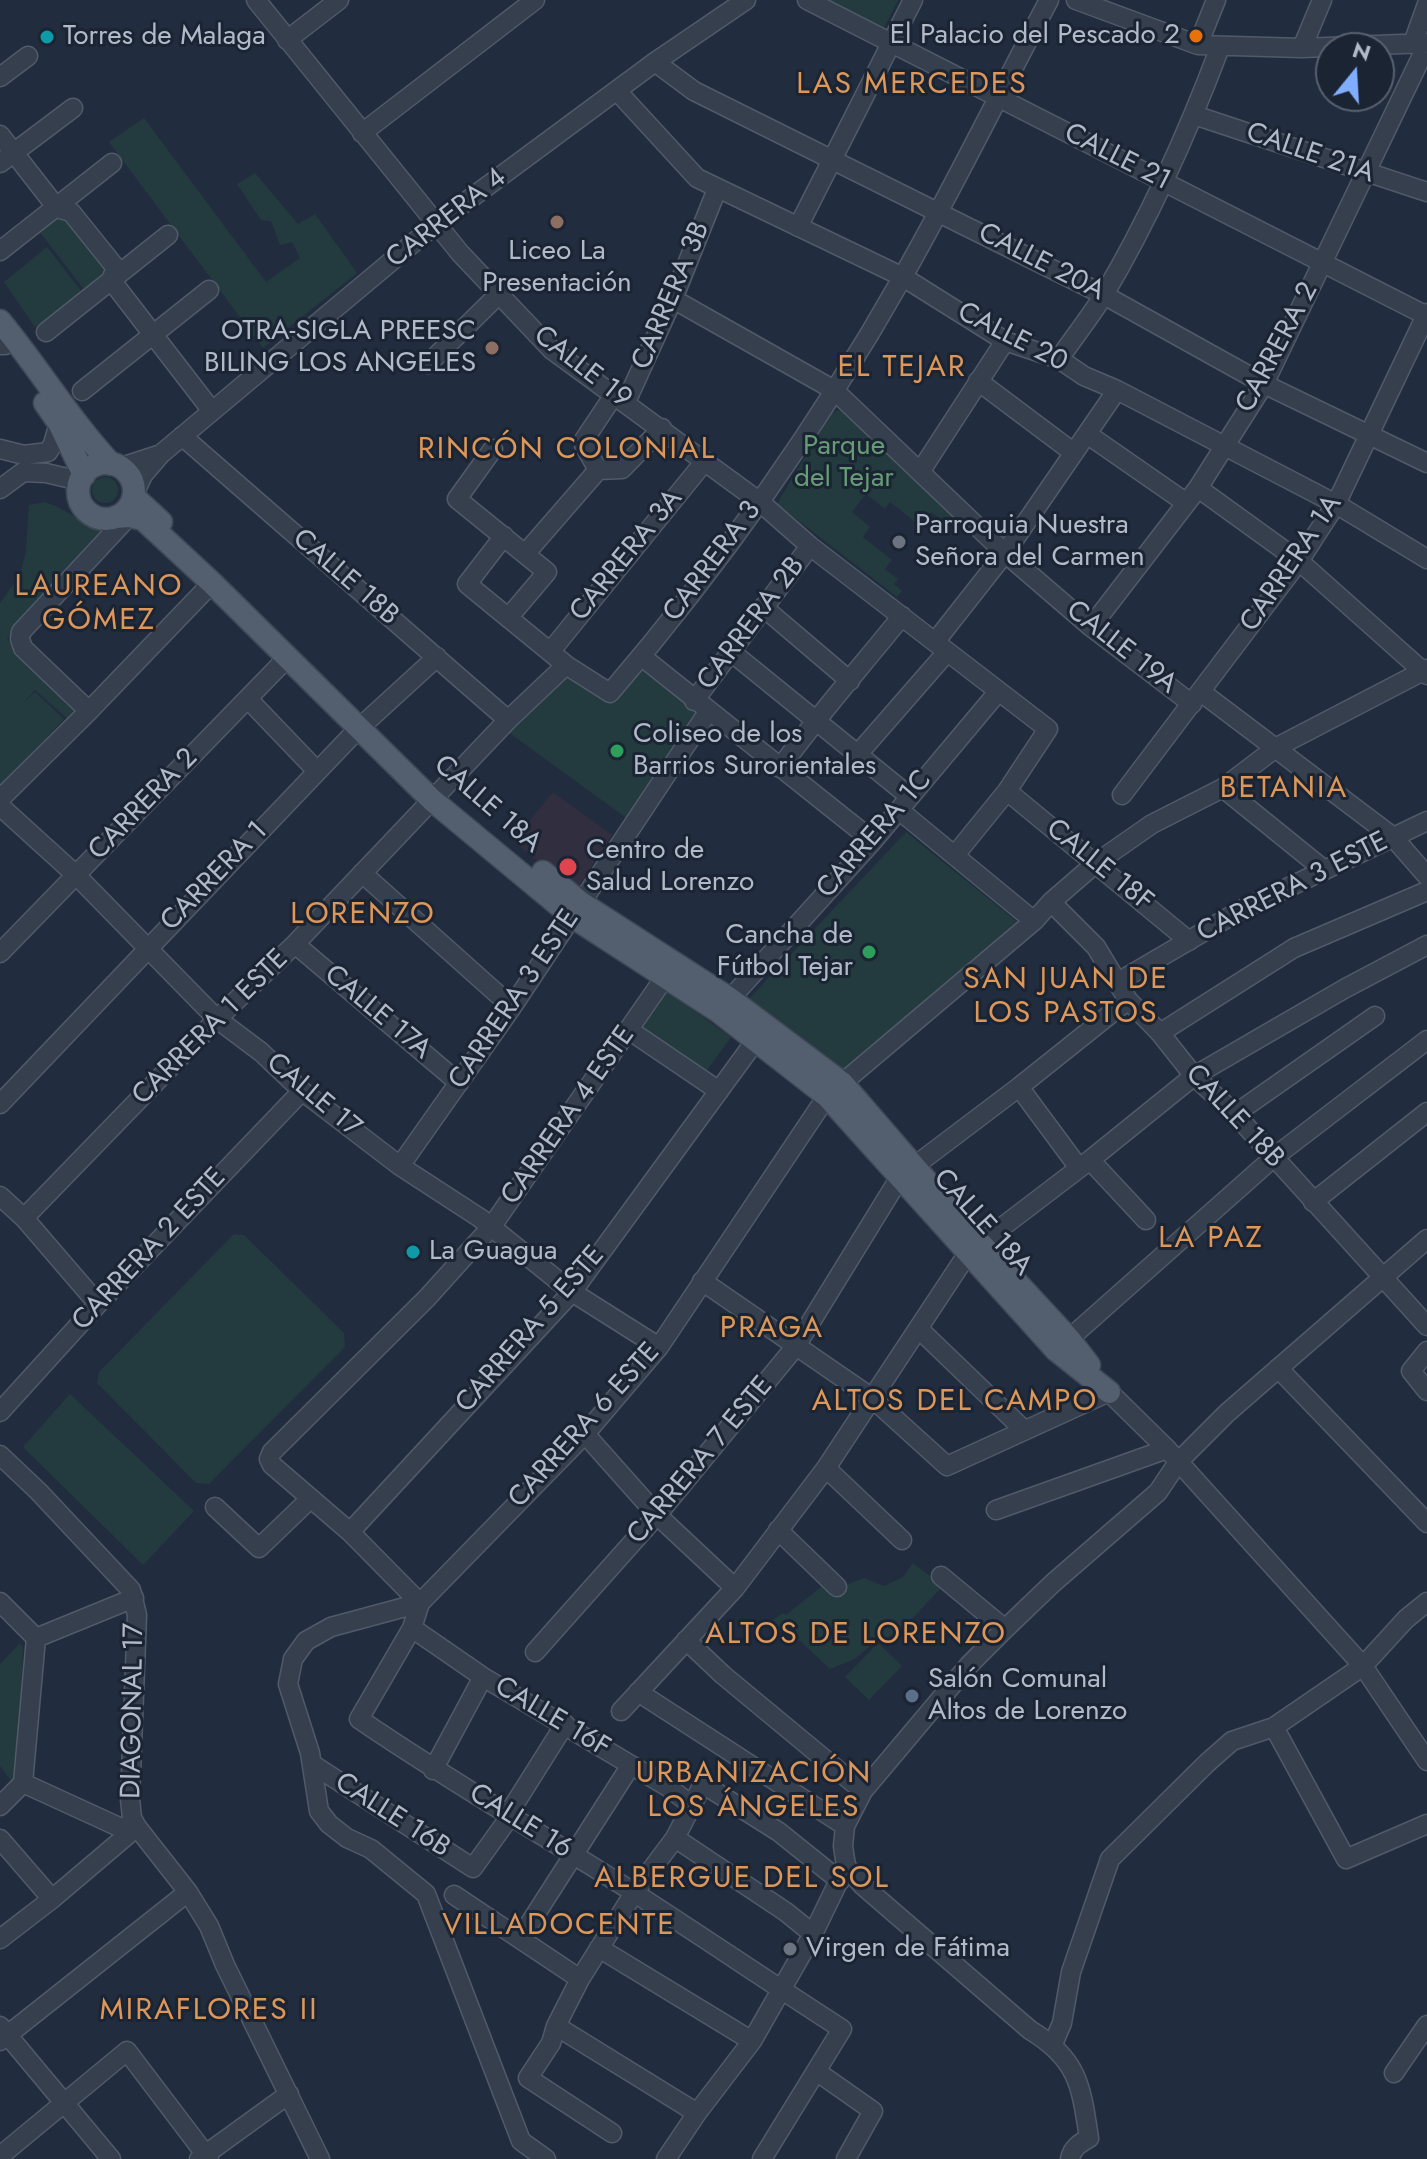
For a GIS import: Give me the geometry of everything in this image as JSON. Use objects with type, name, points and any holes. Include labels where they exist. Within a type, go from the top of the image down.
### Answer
[{"type":"main road","points":[[0,321],[92,443],[128,473],[128,505],[106,519],[87,511],[78,492],[82,478],[101,464],[116,465]]},
{"type":"main road","points":[[2,343],[59,423],[82,478]]},
{"type":"main road","name":"CALLE 18A","points":[[128,505],[287,658],[363,724]]},
{"type":"main road","name":"CALLE 18A","points":[[128,505],[436,796],[665,977],[724,1005],[756,1040],[835,1089]]},
{"type":"main road","name":"CALLE 18A","points":[[577,910],[724,1005],[835,1089],[974,1248],[1109,1392]]},
{"type":"street","name":"CALLE 19","points":[[256,0],[436,224],[498,295],[552,350],[760,502],[810,546],[1048,729],[1007,791]]},
{"type":"street","points":[[287,40],[339,0]]},
{"type":"street","points":[[362,133],[535,0]]},
{"type":"street","name":"CARRERA 4","points":[[89,711],[23,648],[21,632],[128,505],[143,475],[161,454],[436,224],[655,62],[746,0]]},
{"type":"street","name":"CALLE 21","points":[[807,0],[1427,315]]},
{"type":"street","points":[[798,227],[913,0]]},
{"type":"street","name":"CARRERA 3","points":[[641,656],[760,502],[834,390],[903,277],[1049,0]]},
{"type":"street","points":[[1076,0],[1105,5],[1198,45],[1302,48],[1422,43]]},
{"type":"street","points":[[1198,45],[1216,0]]},
{"type":"street","points":[[1302,48],[1322,0]]},
{"type":"street","name":"CARRERA 2","points":[[1091,627],[1191,495],[1264,384],[1367,174],[1422,43],[1427,4]]},
{"type":"street","points":[[1059,359],[1104,295],[1164,182],[1220,47]]},
{"type":"street","points":[[0,77],[28,56]]},
{"type":"street","name":"CALLE 20A","points":[[655,62],[694,91],[937,210],[1104,295],[1264,384],[1427,463]]},
{"type":"street","name":"CALLE 20","points":[[618,92],[697,178],[903,277],[1005,341],[1059,359],[1084,376],[1117,390],[1336,504],[1427,559]]},
{"type":"street","points":[[7,158],[73,108]]},
{"type":"street","name":"CALLE 21A","points":[[1194,115],[1427,192]]},
{"type":"street","points":[[0,135],[7,158],[57,208],[71,212],[116,268],[111,280]]},
{"type":"street","points":[[0,251],[112,163]]},
{"type":"street","name":"CARRERA 3B","points":[[620,399],[673,299],[717,189]]},
{"type":"street","points":[[46,332],[168,235]]},
{"type":"street","points":[[111,280],[212,411]]},
{"type":"street","points":[[82,391],[209,290]]},
{"type":"street","points":[[428,364],[498,295]]},
{"type":"street","name":"CALLE 19A","points":[[673,299],[834,390],[1005,553],[1091,627],[1196,698],[1277,747],[1393,837],[1427,876]]},
{"type":"street","name":"CARRERA 1A","points":[[1122,795],[1299,561],[1336,504],[1427,315]]},
{"type":"street","points":[[920,472],[1005,341]]},
{"type":"street","points":[[978,381],[1074,453]]},
{"type":"street","points":[[858,754],[941,647],[1117,390]]},
{"type":"street","points":[[598,470],[584,440],[620,399]]},
{"type":"street","points":[[0,449],[24,455],[48,452],[59,423]]},
{"type":"street","points":[[525,554],[598,470],[622,469],[662,428]]},
{"type":"street","points":[[835,1089],[1034,921],[1096,863],[1152,824],[1223,788],[1277,747],[1425,672],[1299,561],[1087,434]]},
{"type":"street","name":"CALLE 18B","points":[[182,436],[508,720]]},
{"type":"street","points":[[493,449],[457,499],[547,572],[508,618]]},
{"type":"street","name":"CARRERA 4","points":[[116,465],[161,454]]},
{"type":"street","name":"CARRERA 3A","points":[[550,652],[705,461]]},
{"type":"street","points":[[0,489],[23,472],[82,478]]},
{"type":"street","points":[[504,536],[467,584],[508,618],[566,665],[610,693],[641,656],[873,841]]},
{"type":"street","name":"CARRERA 2B","points":[[701,706],[730,651],[810,546]]},
{"type":"street","points":[[0,799],[212,583]]},
{"type":"street","points":[[763,607],[850,681]]},
{"type":"street","points":[[780,768],[813,721],[902,616]]},
{"type":"street","points":[[730,651],[813,721],[858,754],[955,855],[1034,921]]},
{"type":"street","name":"CARRERA 1","points":[[0,1104],[317,771],[437,657]]},
{"type":"street","name":"CARRERA 2","points":[[0,953],[287,658]]},
{"type":"street","name":"CARRERA 1 ESTE","points":[[24,1218],[217,1019],[295,944],[508,720],[566,665]]},
{"type":"street","name":"CARRERA 1C","points":[[724,1005],[873,841],[998,692]]},
{"type":"street","points":[[248,699],[317,771]]},
{"type":"street","name":"CARRERA 3 ESTE","points":[[400,1166],[577,910],[701,706]]},
{"type":"street","points":[[1223,788],[1323,869]]},
{"type":"street","points":[[955,855],[1007,791]]},
{"type":"street","name":"CALLE 18F","points":[[1007,791],[1189,941]]},
{"type":"street","name":"CALLE 17","points":[[0,806],[76,875],[217,1019],[261,1052],[302,1091],[400,1166],[492,1226],[572,1292],[659,1347]]},
{"type":"street","name":"CARRERA 3 ESTE","points":[[1118,982],[1241,910],[1427,821]]},
{"type":"street","points":[[362,873],[512,1007]]},
{"type":"street","points":[[1160,1033],[1294,948],[1427,891]]},
{"type":"street","name":"CALLE 18B","points":[[1051,902],[1096,947],[1128,1000],[1160,1033],[1194,1076],[1235,1114],[1427,1326]]},
{"type":"street","name":"CALLE 17A","points":[[295,944],[459,1083]]},
{"type":"street","points":[[621,1711],[735,1588],[826,1468],[974,1248],[1194,1076],[1427,945]]},
{"type":"street","name":"CARRERA 4 ESTE","points":[[310,1499],[272,1465],[269,1459],[272,1452],[427,1298],[492,1226],[665,977]]},
{"type":"street","name":"CARRERA 7 ESTE","points":[[535,1652],[657,1515],[796,1346],[907,1171],[1128,1000]]},
{"type":"street","points":[[1235,1114],[1375,1016]]},
{"type":"street","points":[[629,1030],[719,1091]]},
{"type":"street","name":"CARRERA 5 ESTE","points":[[350,1532],[572,1292],[756,1040]]},
{"type":"street","points":[[1063,1344],[1273,1158],[1427,1040]]},
{"type":"street","points":[[1019,1087],[1085,1164],[1146,1220]]},
{"type":"street","name":"CARRERA 6 ESTE","points":[[420,1603],[585,1434],[659,1347],[835,1089]]},
{"type":"street","name":"CARRERA 2 ESTE","points":[[0,1412],[98,1304],[302,1091]]},
{"type":"street","points":[[1313,1202],[1427,1112]]},
{"type":"street","points":[[0,1196],[24,1218],[98,1304]]},
{"type":"street","points":[[996,1510],[1172,1456],[1227,1413],[1427,1239]]},
{"type":"street","points":[[702,1281],[872,1398],[947,1466],[1109,1392]]},
{"type":"street","points":[[919,1329],[1024,1430]]},
{"type":"street","points":[[1427,1351],[1411,1371],[1427,1391]]},
{"type":"street","points":[[1278,1368],[1427,1523]]},
{"type":"street","name":"CALLE 18A","points":[[1109,1392],[1172,1456],[1363,1666],[1427,1761]]},
{"type":"street","points":[[585,1434],[657,1515],[735,1588]]},
{"type":"street","name":"DIAGONAL 17","points":[[0,1455],[131,1590],[134,1598],[137,1615],[130,1799],[132,1818],[137,1827]]},
{"type":"street","points":[[666,2159],[752,2041],[813,1934],[843,1874],[845,1826],[863,1791],[969,1665],[1053,1583],[1158,1492],[1172,1456]]},
{"type":"street","points":[[826,1468],[902,1540]]},
{"type":"street","points":[[215,1507],[259,1548],[310,1499],[350,1532],[420,1603]]},
{"type":"street","points":[[778,1530],[837,1587]]},
{"type":"street","points":[[941,1576],[1005,1629]]},
{"type":"street","points":[[36,1638],[134,1598]]},
{"type":"street","points":[[0,1602],[36,1638]]},
{"type":"street","points":[[1053,2044],[1062,2023],[1071,1972],[1110,1859],[1232,1741],[1274,1727],[1363,1666],[1406,1619],[1427,1602]]},
{"type":"street","points":[[412,1628],[420,1603]]},
{"type":"street","points":[[420,1603],[331,1627],[306,1641],[293,1659],[288,1684],[312,1764],[319,1811],[329,1824],[347,1838],[371,1849],[426,1894],[521,2141],[546,2159]]},
{"type":"street","name":"CALLE 16F","points":[[412,1628],[483,1677],[668,1787],[694,1807]]},
{"type":"street","name":"CALLE 16","points":[[412,1628],[359,1719],[433,1770],[510,1814],[842,2029],[816,2071]]},
{"type":"street","points":[[0,1806],[23,1783],[36,1638]]},
{"type":"street","points":[[686,1640],[723,1675],[863,1791]]},
{"type":"street","points":[[433,1770],[483,1677]]},
{"type":"street","points":[[638,1692],[845,1826]]},
{"type":"street","points":[[510,1814],[565,1724]]},
{"type":"street","points":[[1274,1727],[1346,1859],[1427,1824]]},
{"type":"street","name":"CALLE 16B","points":[[312,1764],[473,1868],[510,1814]]},
{"type":"street","points":[[521,1937],[631,1765]]},
{"type":"street","points":[[23,1783],[119,1827],[137,1827]]},
{"type":"street","points":[[612,2133],[528,2078],[551,2043],[556,2026],[580,1979],[634,1893],[675,1838],[694,1807],[703,1784],[862,1885],[1030,2030],[1063,2054],[1083,2097],[1089,2138],[1071,2152],[1070,2159]]},
{"type":"street","points":[[137,1827],[188,1892],[209,1926],[320,2159]]},
{"type":"street","points":[[0,1939],[137,1827]]},
{"type":"street","points":[[675,1838],[786,1912],[813,1934]]},
{"type":"street","points":[[0,1839],[52,1899]]},
{"type":"street","points":[[111,2159],[3,2034],[188,1892]]},
{"type":"street","points":[[454,1895],[580,1979]]},
{"type":"street","points":[[599,1948],[752,2041]]},
{"type":"street","points":[[1394,2073],[1420,2054],[1427,2025]]},
{"type":"street","points":[[556,2026],[697,2113]]},
{"type":"street","points":[[9,2155],[127,2051],[205,2158],[289,2094]]},
{"type":"street","points":[[762,2159],[816,2071],[873,2111],[846,2159]]},
{"type":"shaded area","name":"Centro de Salud Lorenzo","points":[[553,792],[612,835],[575,892],[513,841]]},
{"type":"green space","points":[[828,0],[898,0],[884,28]]},
{"type":"green space","points":[[144,118],[266,282],[300,258],[292,242],[280,245],[271,221],[261,220],[237,184],[255,173],[298,224],[315,214],[357,273],[263,348],[109,142]]},
{"type":"green space","points":[[65,211],[114,274],[86,292],[39,231]]},
{"type":"green space","points":[[47,247],[83,293],[35,327],[4,282]]},
{"type":"green space","name":"Parque del Tejar","points":[[839,410],[849,413],[957,516],[950,526],[931,512],[920,526],[890,502],[885,509],[866,494],[852,512],[870,527],[863,537],[892,560],[885,569],[898,579],[894,584],[902,591],[897,597],[777,504],[831,414]]},
{"type":"green space","points":[[105,477],[114,481],[118,490],[114,499],[105,503],[96,499],[92,490],[96,481]]},
{"type":"green space","points":[[44,502],[113,529],[7,639],[80,710],[69,720],[35,690],[20,706],[35,692],[64,719],[0,788],[0,603],[20,575],[26,552],[29,505]]},
{"type":"green space","points":[[636,664],[701,713],[629,820],[504,729],[568,669],[611,694]]},
{"type":"green space","name":"Cancha de Fútbol Tejar","points":[[906,832],[1021,925],[939,995],[842,1071],[745,1003]]},
{"type":"green space","points":[[662,988],[731,1037],[706,1072],[637,1024]]},
{"type":"green space","points":[[234,1234],[244,1235],[344,1333],[345,1347],[209,1484],[196,1483],[97,1383],[99,1372]]},
{"type":"green space","points":[[70,1394],[194,1511],[143,1565],[23,1447]]},
{"type":"green space","points":[[913,1563],[943,1586],[906,1625],[888,1638],[872,1644],[855,1659],[830,1669],[800,1641],[779,1631],[773,1620],[783,1613],[786,1615],[822,1586],[831,1591],[864,1578],[884,1586],[903,1577]]},
{"type":"green space","points":[[20,1643],[23,1648],[18,1779],[12,1782],[0,1766],[0,1664]]},
{"type":"green space","points":[[878,1643],[902,1666],[869,1700],[845,1677]]},
{"type":"place","name":"El Palacio del Pescado 2","points":[[1196,36]]},
{"type":"place","name":"Torres de Malaga","points":[[47,37]]},
{"type":"place","name":"Liceo La Presentación","points":[[557,222]]},
{"type":"place","name":"OTRA-SIGLA PREESC BILING LOS ANGELES","points":[[492,348]]},
{"type":"place","name":"Parroquia Nuestra Señora del Carmen","points":[[899,542]]},
{"type":"place","name":"Coliseo de los Barrios Surorientales","points":[[617,751]]},
{"type":"place","name":"Centro de Salud Lorenzo","points":[[568,867]]},
{"type":"place","name":"Cancha de Fútbol Tejar","points":[[869,952]]},
{"type":"place","name":"La Guagua","points":[[413,1252]]},
{"type":"place","name":"Salón Comunal Altos de Lorenzo","points":[[912,1696]]},
{"type":"place","name":"Virgen de Fátima","points":[[790,1949]]},
{"type":"district","name":"LAS MERCEDES","points":[[912,86]]},
{"type":"district","name":"EL TEJAR","points":[[902,369]]},
{"type":"district","name":"RINCÓN COLONIAL","points":[[567,451]]},
{"type":"district","name":"LAUREANO GÓMEZ","points":[[99,605]]},
{"type":"district","name":"BETANIA","points":[[1284,790]]},
{"type":"district","name":"LORENZO","points":[[363,916]]},
{"type":"district","name":"SAN JUAN DE LOS PASTOS","points":[[1066,998]]},
{"type":"district","name":"LA PAZ","points":[[1211,1240]]},
{"type":"district","name":"PRAGA","points":[[772,1330]]},
{"type":"district","name":"ALTOS DEL CAMPO","points":[[955,1403]]},
{"type":"district","name":"ALTOS DE LORENZO","points":[[856,1636]]},
{"type":"district","name":"URBANIZACIÓN LOS ÁNGELES","points":[[754,1792]]},
{"type":"district","name":"ALBERGUE DEL SOL","points":[[742,1880]]},
{"type":"district","name":"VILLADOCENTE","points":[[559,1927]]},
{"type":"district","name":"MIRAFLORES II","points":[[209,2012]]}]
